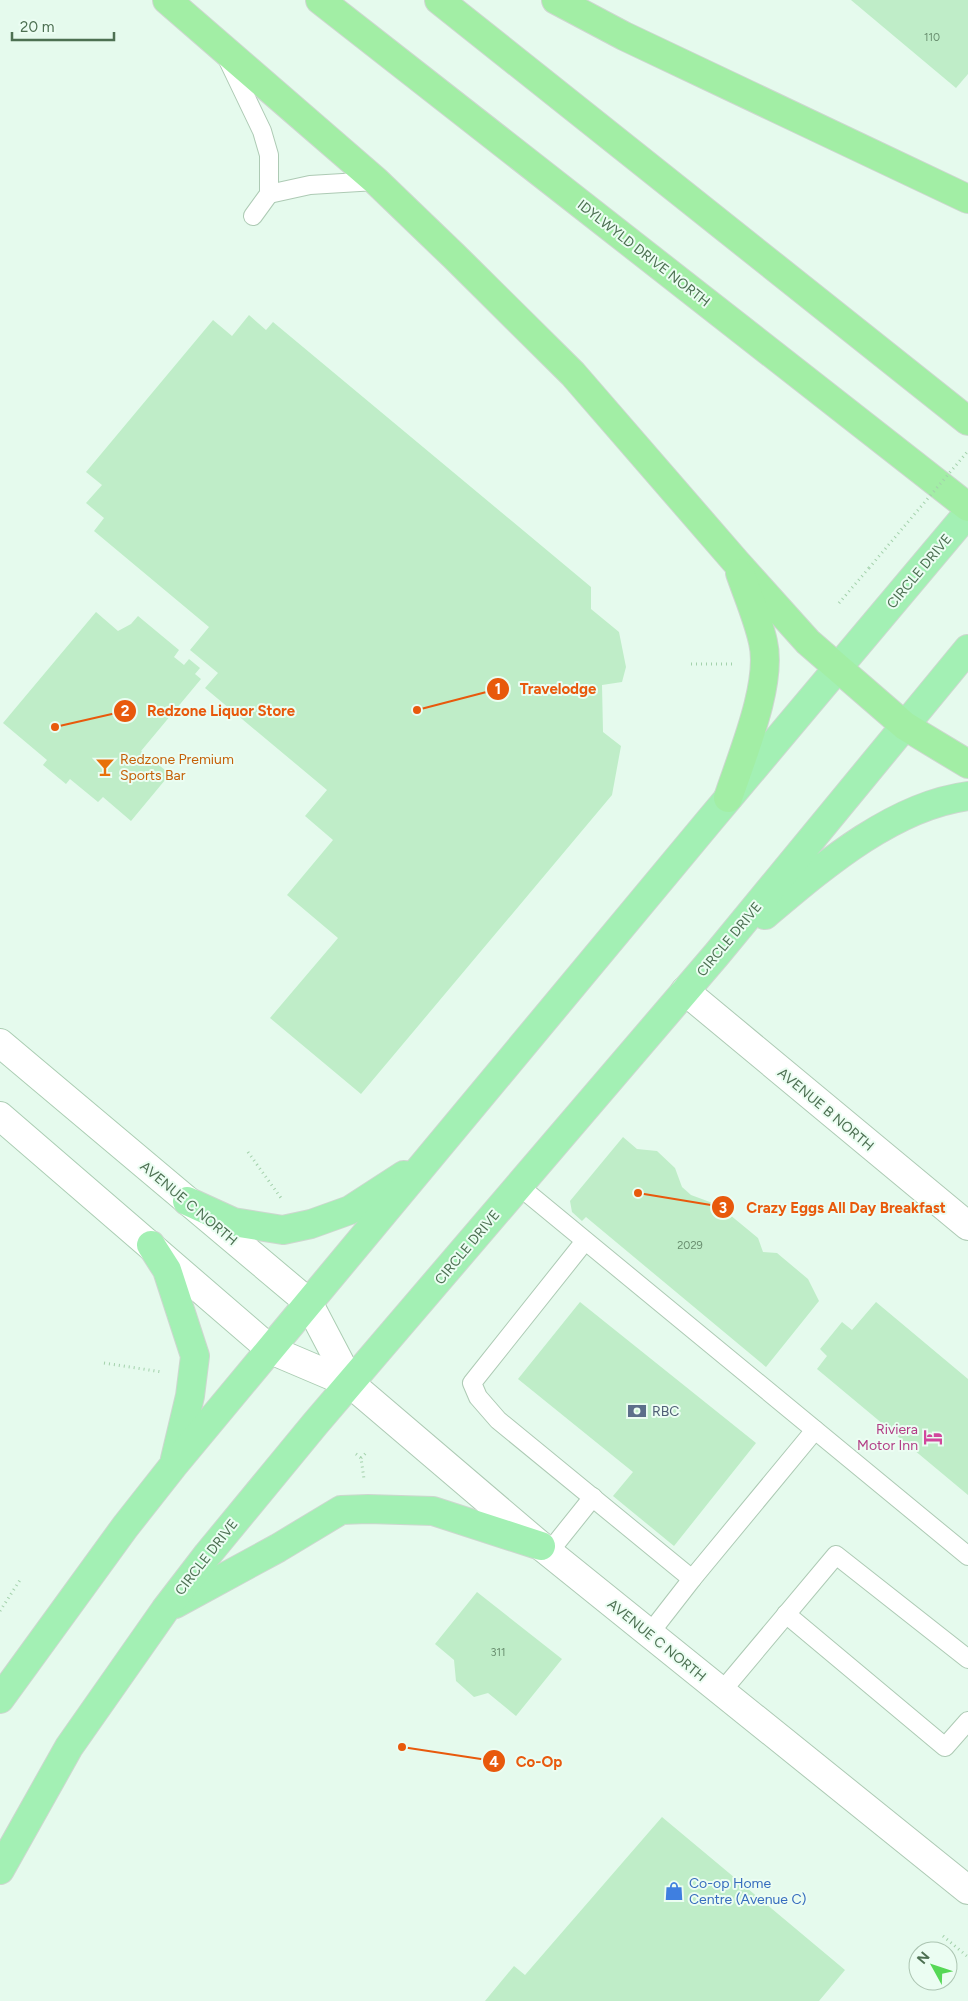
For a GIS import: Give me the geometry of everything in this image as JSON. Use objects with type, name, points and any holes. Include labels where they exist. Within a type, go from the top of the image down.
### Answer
[{"type":"highway","points":[[166,0],[376,181],[573,374],[808,642],[905,726],[968,764]]},
{"type":"highway","name":"IDYLWYLD DRIVE NORTH","points":[[320,0],[968,507]]},
{"type":"highway","points":[[439,0],[968,421]]},
{"type":"highway","points":[[556,0],[624,36],[968,199]]},
{"type":"highway","name":"CIRCLE DRIVE","points":[[0,1699],[125,1527],[173,1466],[728,798],[968,513]]},
{"type":"highway","points":[[728,798],[753,724],[762,687],[764,663],[764,644],[736,562]]},
{"type":"highway","name":"CIRCLE DRIVE","points":[[0,1870],[69,1747],[165,1610],[305,1436],[717,954],[968,650]]},
{"type":"highway","points":[[717,954],[810,877],[886,824],[924,806],[948,799],[968,796]]},
{"type":"highway","points":[[187,1201],[233,1222],[284,1230],[311,1224],[350,1210],[392,1184],[437,1150]]},
{"type":"highway","points":[[151,1245],[167,1270],[195,1356],[190,1396],[173,1466]]},
{"type":"highway","points":[[165,1610],[278,1548],[341,1510],[433,1511],[545,1549]]},
{"type":"street","name":"AVENUE B NORTH","points":[[685,991],[968,1226]]},
{"type":"street","name":"AVENUE C NORTH","points":[[0,1044],[308,1302],[351,1384]]},
{"type":"street","name":"AVENUE C NORTH","points":[[0,1116],[271,1350],[351,1384],[545,1549],[968,1890]]},
{"type":"lane","points":[[223,48],[262,131],[269,155],[269,194],[253,216]]},
{"type":"lane","points":[[269,194],[310,185],[376,181]]},
{"type":"lane","points":[[519,1186],[968,1556]]},
{"type":"lane","points":[[585,1241],[472,1383],[478,1397],[498,1420],[692,1579]]},
{"type":"lane","points":[[650,1634],[692,1579],[815,1430]]},
{"type":"lane","points":[[545,1549],[593,1497]]},
{"type":"lane","points":[[722,1691],[836,1555],[968,1659]]},
{"type":"lane","points":[[786,1614],[945,1747],[968,1721]]},
{"type":"path","points":[[839,603],[968,451]]},
{"type":"path","points":[[691,664],[735,664]]},
{"type":"path","points":[[248,1152],[284,1202]]},
{"type":"path","points":[[104,1363],[167,1373]]},
{"type":"path","points":[[361,1458],[366,1452]]},
{"type":"path","points":[[356,1454],[361,1458],[364,1481]]},
{"type":"path","points":[[0,1611],[20,1580]]},
{"type":"path","points":[[943,1936],[968,1957]]},
{"type":"building","points":[[851,0],[968,0],[968,74],[956,88]]},
{"type":"building","points":[[249,315],[266,330],[273,322],[591,587],[591,609],[619,632],[626,667],[622,682],[602,685],[603,732],[621,746],[612,795],[361,1094],[270,1018],[338,938],[287,895],[333,840],[305,816],[327,790],[205,688],[218,673],[190,650],[209,627],[94,531],[104,518],[86,503],[102,485],[86,472],[213,320],[232,336]]},
{"type":"building","points":[[96,612],[118,631],[131,624],[138,616],[179,650],[174,657],[184,665],[189,659],[200,668],[195,674],[201,679],[141,751],[170,774],[131,821],[103,797],[98,802],[70,779],[66,784],[43,765],[47,760],[3,723]]},
{"type":"building","points":[[623,1137],[637,1149],[657,1151],[675,1168],[682,1187],[691,1195],[718,1205],[758,1238],[763,1252],[777,1253],[808,1279],[819,1301],[766,1367],[586,1217],[582,1221],[572,1212],[570,1201]]},
{"type":"building","name":"RBC","points":[[580,1302],[756,1443],[674,1546],[613,1496],[633,1472],[518,1379]]},
{"type":"building","name":"Riviera Motor Inn","points":[[876,1302],[968,1379],[968,1495],[817,1369],[827,1356],[820,1349],[842,1322],[852,1330]]},
{"type":"building","points":[[477,1592],[562,1659],[516,1716],[488,1693],[474,1697],[456,1681],[454,1660],[435,1644]]},
{"type":"building","name":"Co-op Home Centre (Avenue C)","points":[[662,1817],[845,1970],[819,2001],[485,2001],[514,1966],[525,1975]]},
{"type":"place","name":"Travelodge","points":[[417,710]]},
{"type":"place","name":"Redzone Liquor Store","points":[[55,727]]},
{"type":"place","name":"Redzone Premium Sports Bar","points":[[105,767]]},
{"type":"place","name":"Crazy Eggs All Day Breakfast","points":[[638,1193]]},
{"type":"place","name":"RBC","points":[[637,1411]]},
{"type":"place","name":"Riviera Motor Inn","points":[[933,1437]]},
{"type":"place","name":"Co-Op","points":[[402,1747]]},
{"type":"place","name":"Co-op Home Centre (Avenue C)","points":[[674,1891]]}]
